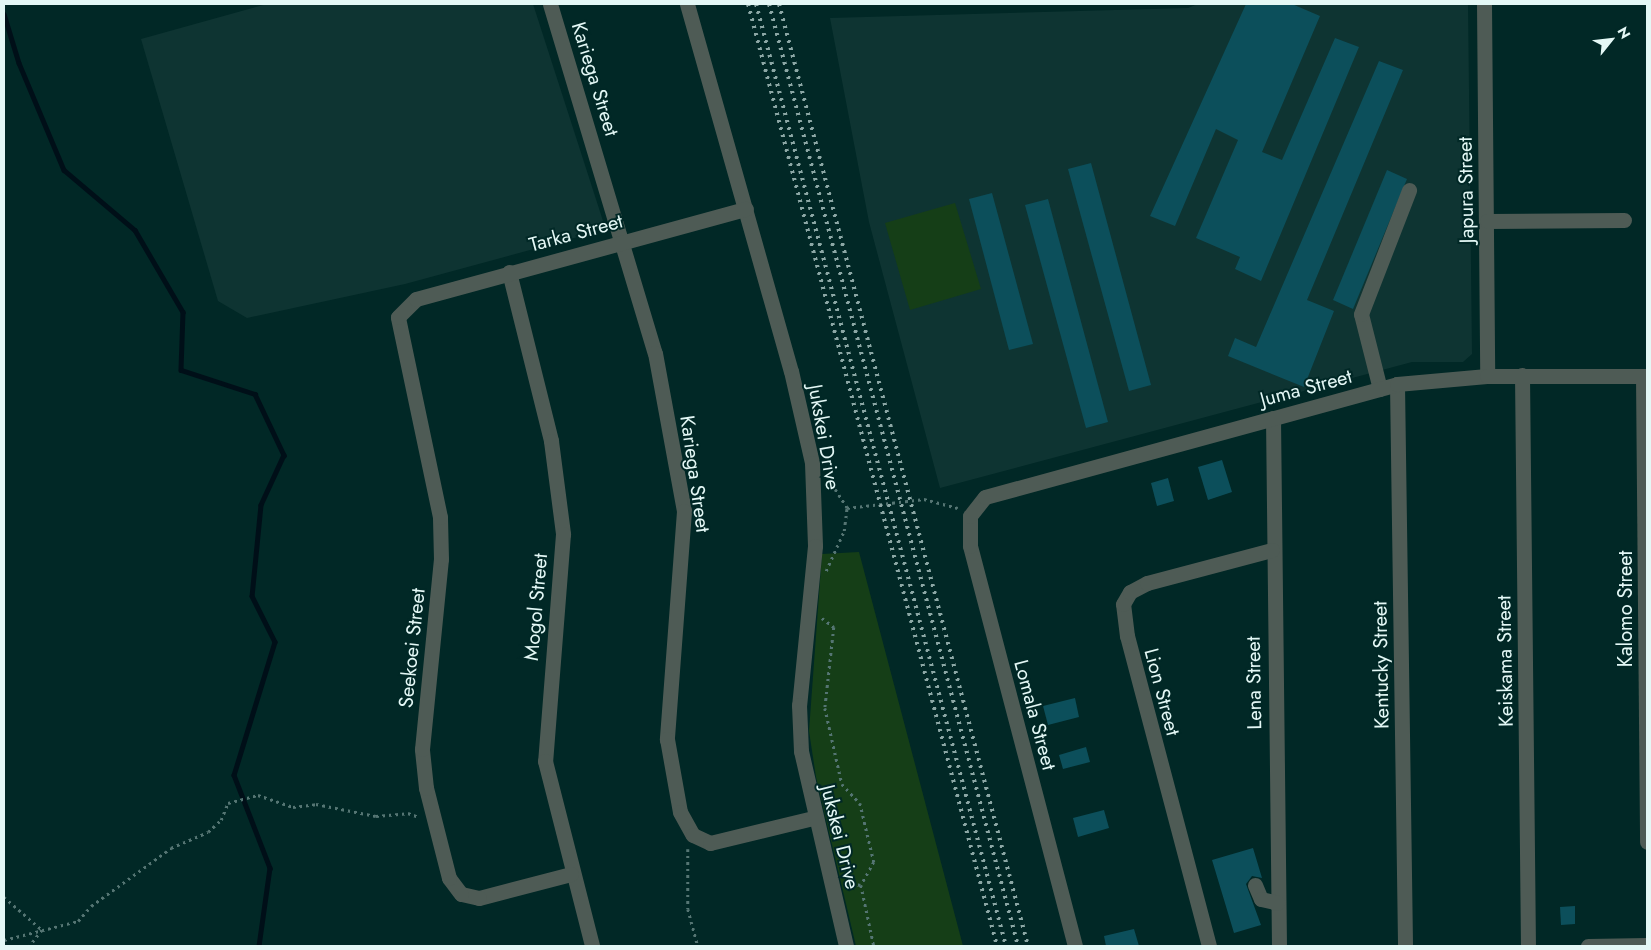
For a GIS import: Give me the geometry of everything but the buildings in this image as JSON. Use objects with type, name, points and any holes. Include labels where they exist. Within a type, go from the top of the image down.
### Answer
[{"type":"street","name":"Kariega Street","points":[[550,4],[624,241],[655,353],[684,511],[668,739],[675,793],[693,835]]},
{"type":"street","name":"Jukskei Drive","points":[[687,4],[746,209],[812,463],[816,496],[800,731],[813,818],[846,946]]},
{"type":"street","name":"Japura Street","points":[[1484,4],[1487,376]]},
{"type":"street","points":[[1380,389],[1361,314],[1410,190]]},
{"type":"street","name":"Tarka Street","points":[[416,299],[509,272],[746,209]]},
{"type":"street","points":[[1487,221],[1624,220]]},
{"type":"street","name":"Mogol Street","points":[[509,272],[551,441],[562,525],[545,746],[571,874],[592,946]]},
{"type":"street","name":"Seekoei Street","points":[[416,299],[403,307],[398,323],[440,517],[441,559],[422,749],[432,813],[449,878],[468,898],[571,874]]},
{"type":"street","name":"Keiskama Street","points":[[1522,375],[1528,946]]},
{"type":"street","name":"Juma Street","points":[[970,516],[985,497],[1397,384],[1487,376],[1645,376]]},
{"type":"street","name":"Kalomo Street","points":[[1645,376],[1647,842]]},
{"type":"street","name":"Kentucky Street","points":[[1397,384],[1405,946]]},
{"type":"street","name":"Lena Street","points":[[1273,418],[1272,550],[1279,946]]},
{"type":"street","name":"Lomala Street","points":[[970,516],[970,546],[1075,946]]},
{"type":"street","name":"Lion Street","points":[[1208,946],[1127,636],[1123,604],[1130,592],[1147,583],[1272,550]]},
{"type":"street","points":[[693,835],[716,842],[813,818]]},
{"type":"street","points":[[1255,885],[1261,900],[1278,903]]},
{"type":"street","points":[[1588,946],[1647,945]]},
{"type":"path","points":[[810,583],[830,569],[844,531],[847,508],[825,473]]},
{"type":"path","points":[[847,508],[924,499],[957,507],[970,516]]},
{"type":"path","points":[[807,607],[834,627],[825,708],[842,784],[860,802],[874,862],[861,886],[874,946]]},
{"type":"path","points":[[4,940],[78,921],[91,906],[171,848],[208,832],[221,820],[228,803],[258,795],[293,807],[316,804],[376,816],[408,813],[416,818],[432,813]]},
{"type":"path","points":[[693,835],[688,852],[688,909],[698,946]]},
{"type":"path","points":[[4,896],[42,930]]},
{"type":"path","points":[[30,946],[42,930]]},
{"type":"shaded area","points":[[267,4],[533,4],[603,221],[596,232],[405,284],[247,318],[218,301],[141,39]]},
{"type":"shaded area","points":[[1198,4],[1468,4],[1472,354],[1463,362],[1412,362],[940,488],[869,222],[830,18],[1188,8]]},
{"type":"green space","points":[[955,203],[981,289],[910,310],[885,223]]},
{"type":"green space","points":[[859,552],[963,946],[856,946],[816,777],[809,731],[822,554]]},
{"type":"waterway","points":[[4,14],[19,63],[64,170],[135,230],[183,312],[181,370],[255,394],[284,455],[261,505],[252,596],[275,642],[234,775],[270,868],[259,946]]},
{"type":"railway","points":[[748,4],[997,946]]},
{"type":"railway","points":[[756,4],[1006,946]]},
{"type":"railway","points":[[769,4],[1018,946]]},
{"type":"railway","points":[[779,4],[1028,946]]}]
